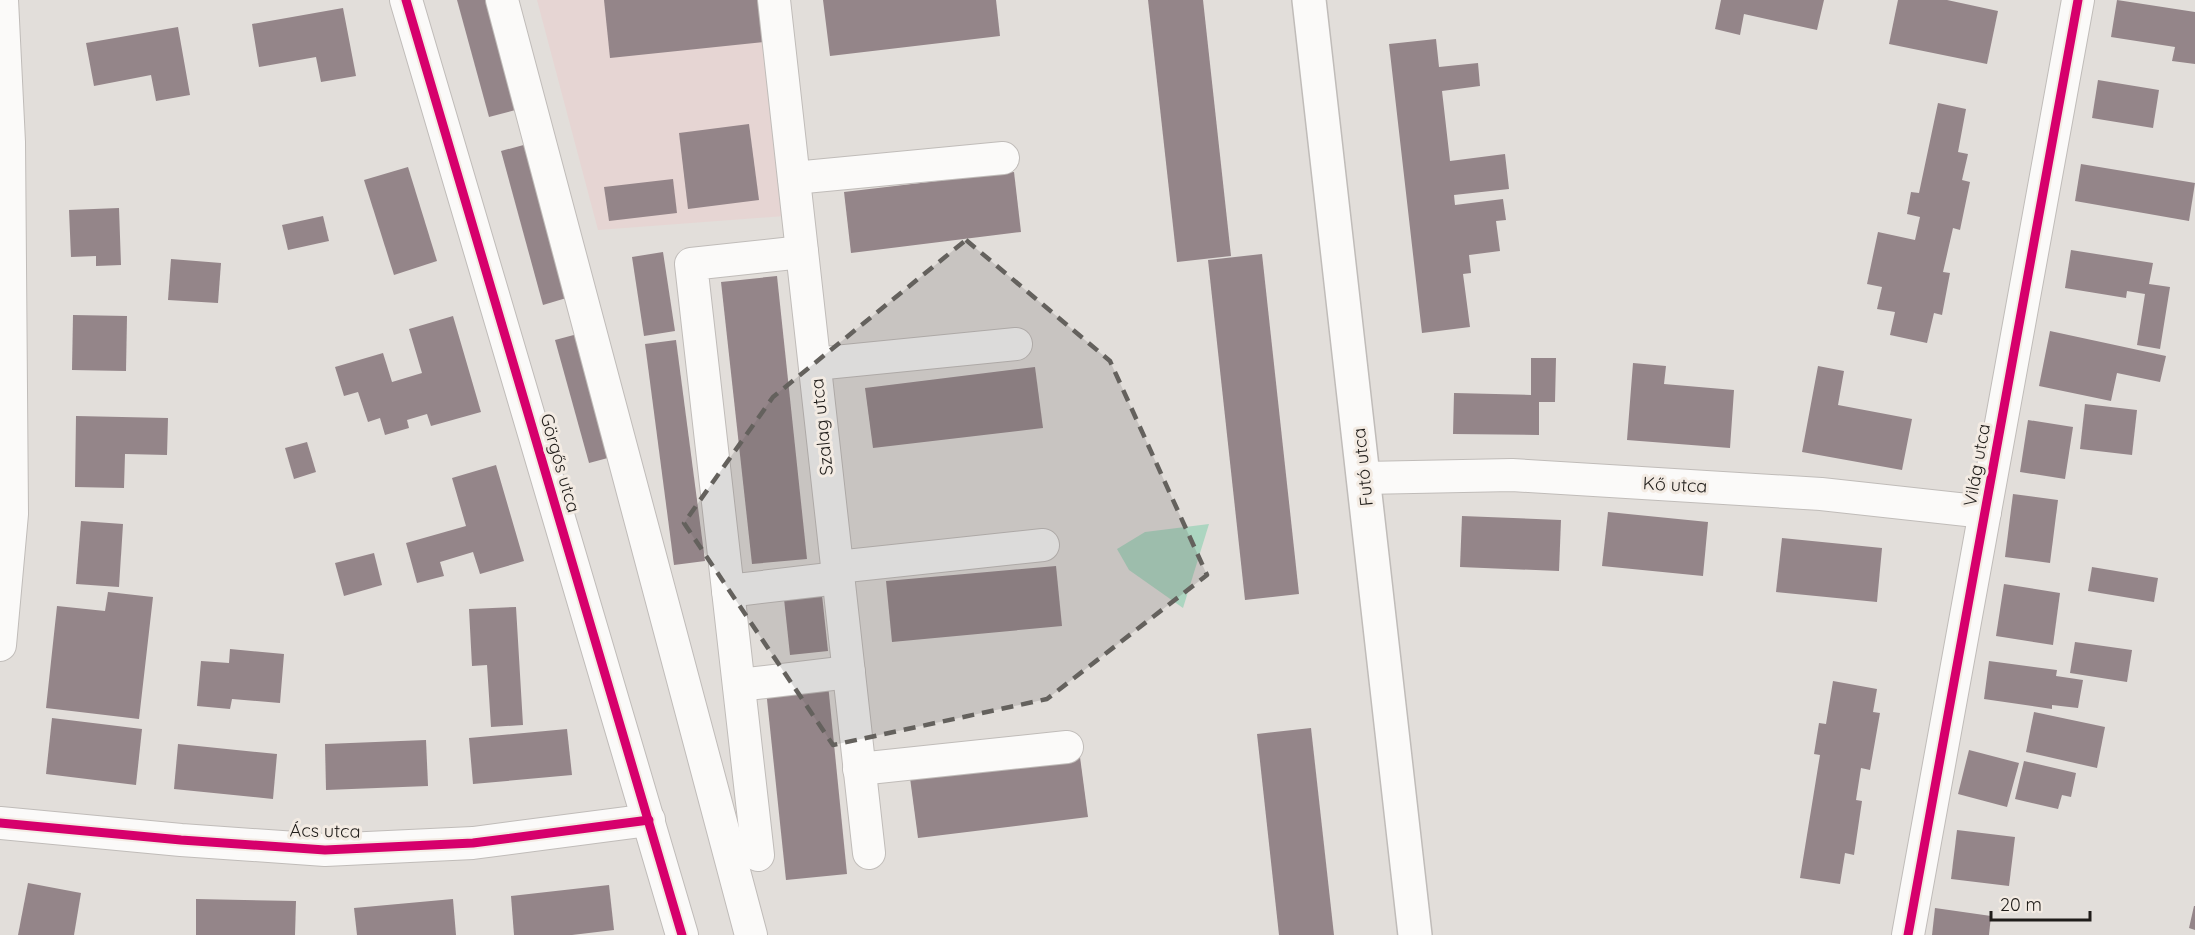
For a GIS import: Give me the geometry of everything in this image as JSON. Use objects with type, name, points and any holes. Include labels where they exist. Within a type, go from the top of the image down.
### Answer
[{"type":"main road","name":"Futó utca","points":[[1309,0],[1415,935]]},
{"type":"street","points":[[0,645],[12,514],[9,142],[2,0]]},
{"type":"street","name":"Görgős utca","points":[[406,0],[682,935]]},
{"type":"street","points":[[502,0],[751,935]]},
{"type":"street","name":"Szalag utca","points":[[774,0],[869,853]]},
{"type":"street","name":"Világ utca","points":[[1908,935],[2078,0]]},
{"type":"street","points":[[794,178],[1003,158]]},
{"type":"street","points":[[758,855],[691,264],[802,252]]},
{"type":"street","points":[[815,364],[1016,344]]},
{"type":"street","name":"Kő utca","points":[[1364,478],[1512,475],[1821,494],[1985,512]]},
{"type":"street","points":[[728,591],[838,572],[1043,545]]},
{"type":"street","points":[[739,685],[849,672]]},
{"type":"street","points":[[859,769],[1067,747]]},
{"type":"street","name":"Ács utca","points":[[0,823],[181,840],[325,850],[473,843],[649,820]]},
{"type":"highlighted area","points":[[966,240],[1110,361],[1207,575],[1047,699],[833,745],[684,523],[773,397]]},
{"type":"shaded area","points":[[537,0],[759,0],[785,216],[598,230]]},
{"type":"green space","points":[[1209,524],[1183,608],[1129,570],[1117,549],[1145,532]]},
{"type":"building","points":[[457,0],[489,0],[519,109],[489,117]]},
{"type":"building","points":[[604,0],[761,0],[765,42],[610,58]]},
{"type":"building","points":[[823,0],[996,0],[1000,36],[830,56]]},
{"type":"building","points":[[1148,0],[1203,0],[1231,256],[1177,262]]},
{"type":"building","points":[[1721,0],[1824,0],[1817,30],[1744,14],[1740,35],[1715,29]]},
{"type":"building","points":[[1898,0],[1947,0],[1998,11],[1987,64],[1889,44]]},
{"type":"building","points":[[2117,0],[2195,12],[2195,64],[2172,61],[2175,47],[2111,37]]},
{"type":"building","points":[[343,8],[356,76],[321,82],[316,57],[259,67],[252,24]]},
{"type":"building","points":[[178,27],[190,95],[156,101],[151,75],[94,86],[86,43]]},
{"type":"building","points":[[1436,39],[1439,67],[1478,63],[1480,86],[1442,91],[1450,161],[1505,154],[1509,189],[1454,195],[1455,205],[1503,199],[1506,220],[1496,221],[1500,251],[1469,255],[1471,273],[1463,274],[1470,327],[1422,333],[1389,44]]},
{"type":"building","points":[[2098,80],[2159,90],[2153,128],[2092,118]]},
{"type":"building","points":[[1938,103],[1966,109],[1958,152],[1968,154],[1962,180],[1970,182],[1960,230],[1953,228],[1943,272],[1950,273],[1942,315],[1934,313],[1927,343],[1890,335],[1895,312],[1877,309],[1882,287],[1867,284],[1878,232],[1915,240],[1920,217],[1907,214],[1911,192],[1919,193]]},
{"type":"building","points":[[749,124],[759,200],[688,209],[679,133]]},
{"type":"building","points":[[531,143],[573,296],[543,305],[501,151]]},
{"type":"building","points":[[2081,164],[2195,183],[2189,221],[2075,201]]},
{"type":"building","points":[[408,167],[437,261],[394,275],[364,180]]},
{"type":"building","points":[[1014,172],[1021,232],[851,253],[844,192]]},
{"type":"building","points":[[673,179],[677,213],[609,221],[604,187]]},
{"type":"building","points":[[119,208],[121,265],[96,266],[96,256],[71,257],[69,210]]},
{"type":"building","points":[[323,216],[329,241],[288,250],[282,225]]},
{"type":"building","points":[[2071,250],[2153,263],[2149,284],[2170,287],[2160,349],[2137,345],[2145,294],[2127,291],[2126,298],[2065,288]]},
{"type":"building","points":[[663,252],[675,331],[644,336],[632,257]]},
{"type":"building","points":[[1262,254],[1299,594],[1245,600],[1208,260]]},
{"type":"building","points":[[171,259],[221,263],[218,303],[168,300]]},
{"type":"building","points":[[777,276],[807,559],[752,564],[721,282]]},
{"type":"building","points":[[73,315],[127,316],[126,371],[72,370]]},
{"type":"building","points":[[453,316],[481,412],[431,426],[427,414],[407,420],[409,428],[385,435],[380,418],[368,422],[358,392],[344,396],[335,367],[383,353],[392,382],[422,373],[409,329]]},
{"type":"building","points":[[2050,331],[2166,356],[2160,382],[2117,373],[2111,401],[2039,386]]},
{"type":"building","points":[[585,332],[619,455],[589,463],[555,340]]},
{"type":"building","points":[[676,340],[705,561],[674,565],[645,344]]},
{"type":"building","points":[[1531,358],[1556,358],[1555,402],[1539,402],[1539,435],[1453,434],[1454,393],[1531,395]]},
{"type":"building","points":[[1633,363],[1666,366],[1664,384],[1734,390],[1730,448],[1627,440]]},
{"type":"building","points":[[1818,366],[1844,371],[1838,405],[1912,419],[1902,470],[1802,452]]},
{"type":"building","points":[[1035,367],[1043,428],[873,448],[865,388]]},
{"type":"building","points":[[2085,404],[2137,410],[2132,455],[2080,449]]},
{"type":"building","points":[[76,416],[168,418],[167,455],[125,454],[124,488],[75,487]]},
{"type":"building","points":[[2028,420],[2073,427],[2065,479],[2020,472]]},
{"type":"building","points":[[307,442],[316,472],[294,479],[285,448]]},
{"type":"building","points":[[496,465],[524,561],[480,574],[473,552],[440,562],[444,576],[417,583],[406,543],[466,526],[452,478]]},
{"type":"building","points":[[2013,494],[2058,500],[2050,563],[2005,557]]},
{"type":"building","points":[[1608,512],[1708,522],[1703,576],[1602,566]]},
{"type":"building","points":[[1462,516],[1561,520],[1559,571],[1460,567]]},
{"type":"building","points":[[81,521],[123,524],[119,587],[76,584]]},
{"type":"building","points":[[1782,538],[1882,548],[1877,602],[1776,592]]},
{"type":"building","points":[[374,553],[382,585],[344,596],[335,563]]},
{"type":"building","points":[[1056,566],[1062,626],[892,642],[886,581]]},
{"type":"building","points":[[2092,567],[2158,578],[2154,602],[2088,591]]},
{"type":"building","points":[[2004,584],[2060,593],[2053,645],[1996,636]]},
{"type":"building","points":[[108,592],[153,597],[139,719],[46,708],[57,606],[105,611]]},
{"type":"building","points":[[822,595],[828,651],[790,655],[784,599]]},
{"type":"building","points":[[516,607],[523,725],[491,727],[487,665],[472,666],[469,609]]},
{"type":"building","points":[[2075,642],[2132,650],[2127,682],[2070,673]]},
{"type":"building","points":[[230,649],[284,654],[280,703],[232,699],[230,709],[197,706],[201,661],[229,663]]},
{"type":"building","points":[[1989,661],[2057,670],[2056,676],[2083,680],[2078,708],[2052,705],[2052,709],[1984,699]]},
{"type":"building","points":[[1833,681],[1877,689],[1873,712],[1880,713],[1870,770],[1861,768],[1856,800],[1862,801],[1854,855],[1845,853],[1840,884],[1800,878],[1820,755],[1814,754],[1819,723],[1826,724]]},
{"type":"building","points":[[828,684],[847,874],[786,880],[766,690]]},
{"type":"building","points":[[2034,712],[2105,727],[2097,768],[2026,752]]},
{"type":"building","points":[[52,718],[142,729],[136,785],[46,774]]},
{"type":"building","points":[[1311,728],[1334,935],[1279,935],[1257,734]]},
{"type":"building","points":[[567,729],[572,775],[473,784],[469,738]]},
{"type":"building","points":[[426,740],[428,786],[326,790],[325,744]]},
{"type":"building","points":[[178,744],[277,754],[273,799],[174,789]]},
{"type":"building","points":[[1969,750],[2019,763],[2007,807],[1958,794]]},
{"type":"building","points":[[1080,757],[1088,817],[918,838],[910,778]]},
{"type":"building","points":[[2024,761],[2076,773],[2071,797],[2062,795],[2058,809],[2015,799]]},
{"type":"building","points":[[1957,830],[2015,837],[2009,886],[1951,879]]},
{"type":"building","points":[[28,883],[81,893],[74,935],[18,935]]},
{"type":"building","points":[[609,885],[614,930],[572,935],[514,935],[511,896]]},
{"type":"building","points":[[196,899],[296,901],[295,935],[196,935]]},
{"type":"building","points":[[453,899],[456,935],[357,935],[354,908]]},
{"type":"building","points":[[2195,906],[2195,930],[2189,928]]},
{"type":"building","points":[[1935,908],[1991,916],[1989,935],[1932,935]]},
{"type":"cycle path","points":[[406,0],[682,935]]},
{"type":"cycle path","points":[[1908,935],[2078,0]]},
{"type":"cycle path","points":[[0,823],[181,840],[325,850],[473,843],[649,820]]}]
